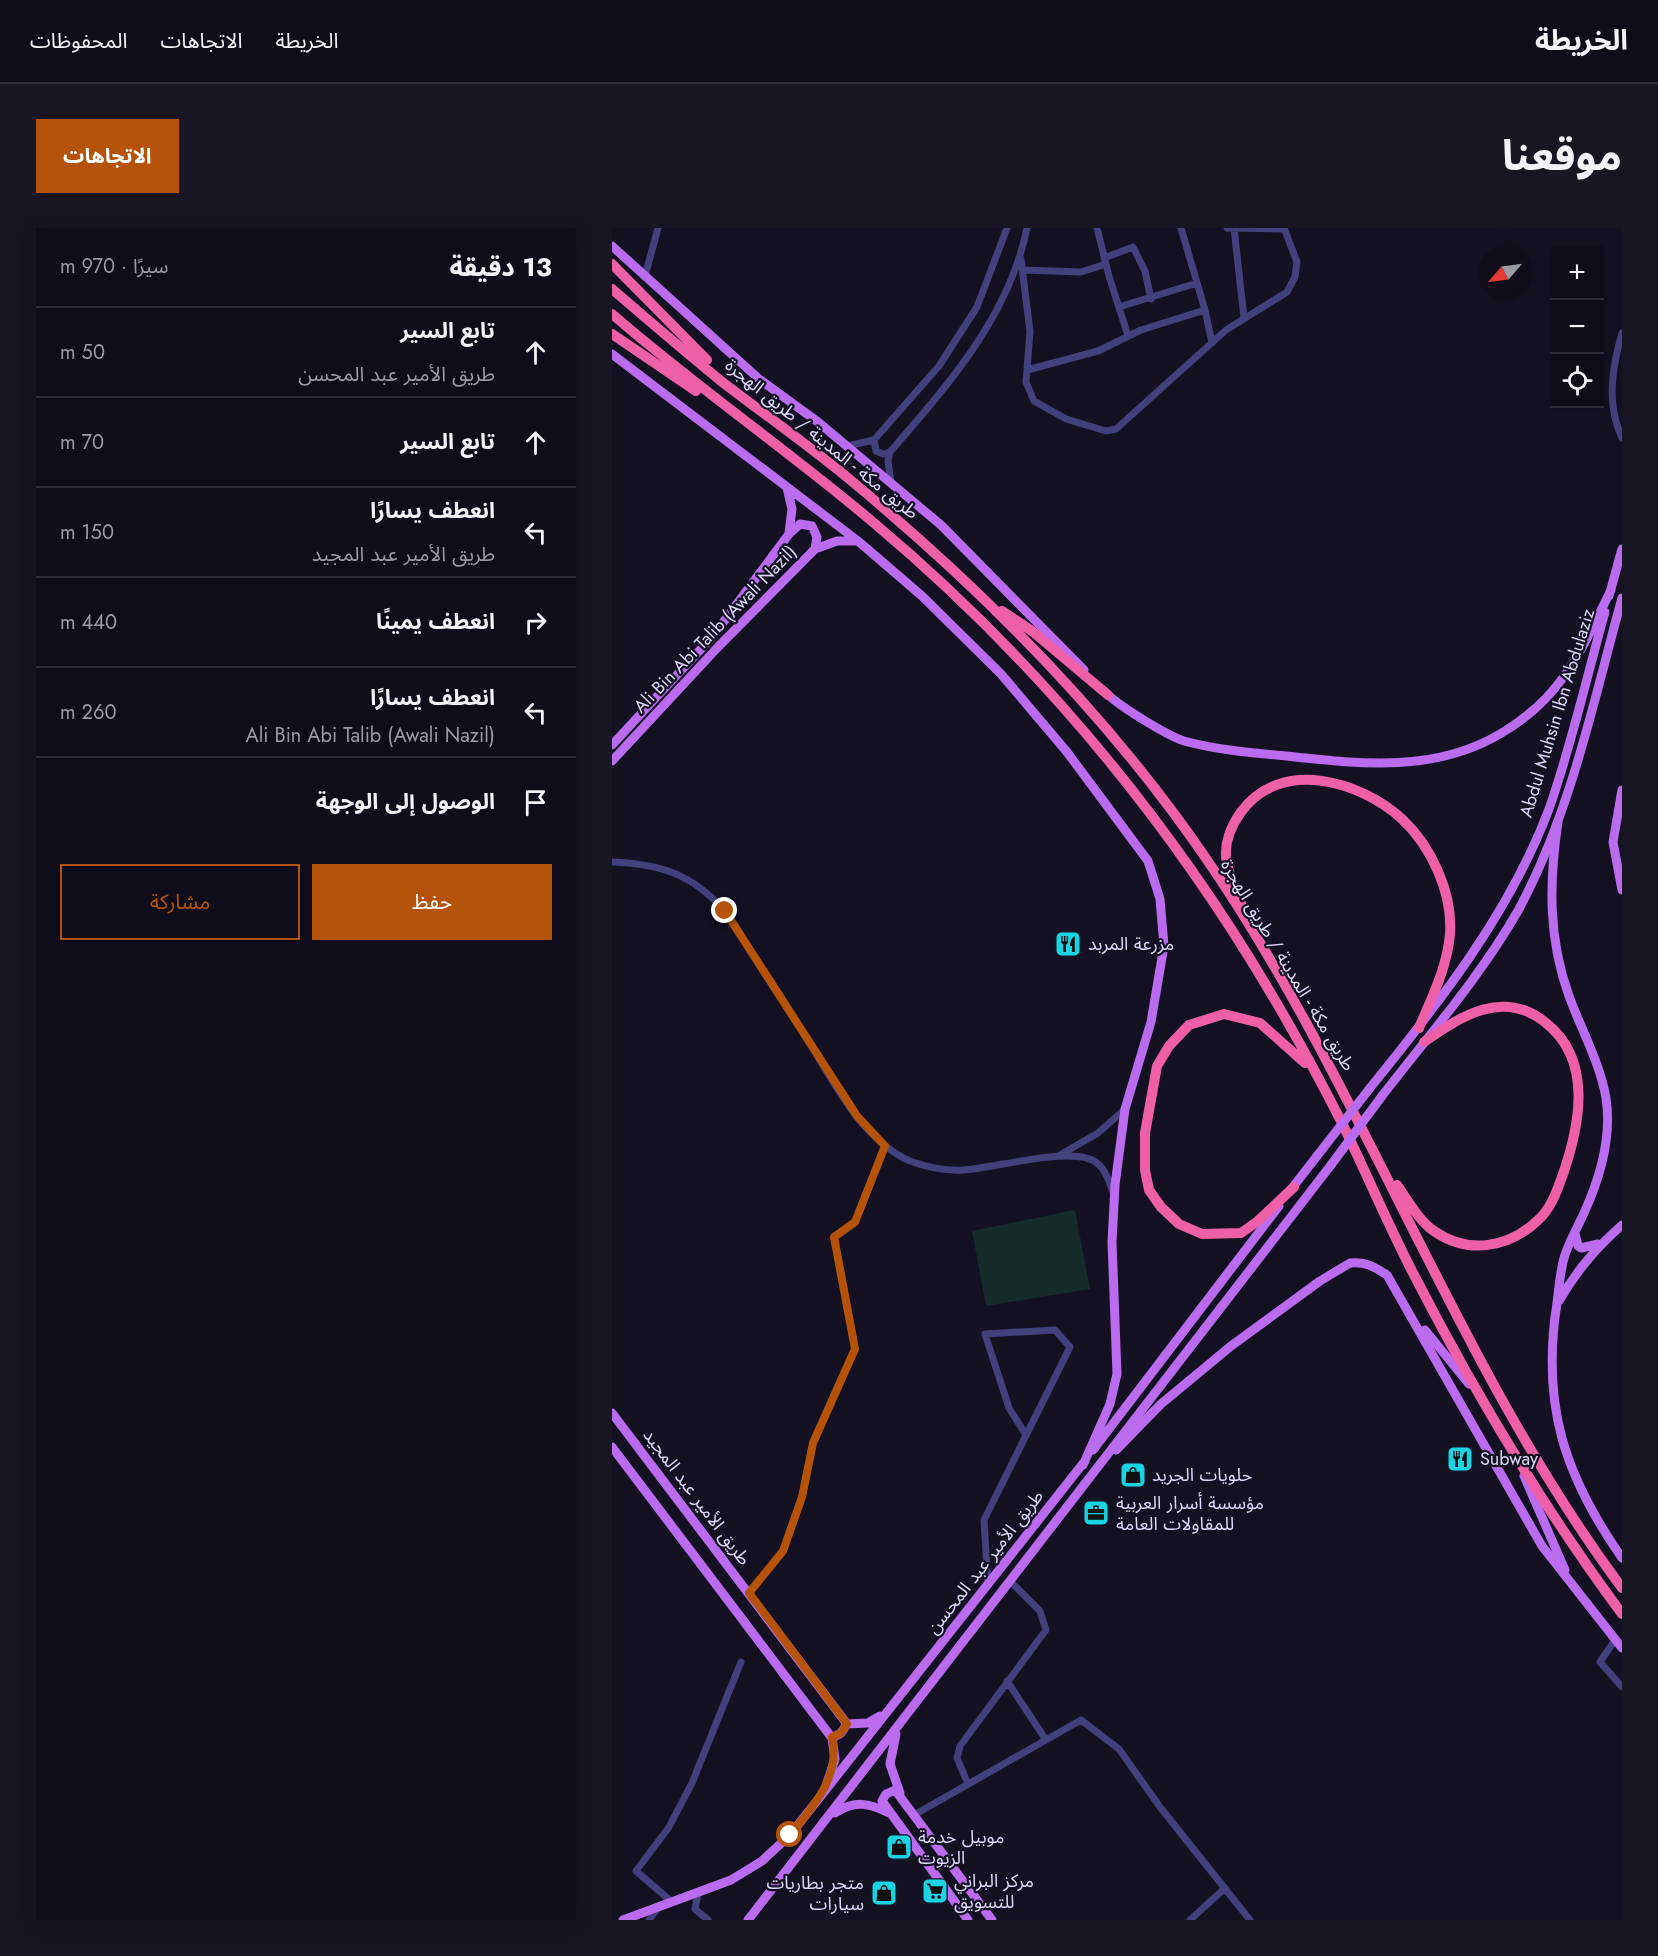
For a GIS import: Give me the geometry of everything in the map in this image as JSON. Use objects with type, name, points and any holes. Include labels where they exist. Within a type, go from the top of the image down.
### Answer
[{"type":"highway","points":[[612,264],[699,353],[800,441]]},
{"type":"highway","name":"طريق مكة - المدينة / طريق الهجرة","points":[[612,289],[721,380],[891,514],[979,595],[1066,685],[1133,761],[1202,852],[1248,923],[1355,1112],[1530,1451],[1587,1541],[1622,1588]]},
{"type":"highway","name":"طريق مكة - المدينة / طريق الهجرة","points":[[612,314],[877,525],[948,588],[1004,642],[1054,698],[1188,865],[1235,935],[1316,1075],[1342,1124],[1412,1272],[1487,1406]]},
{"type":"highway","points":[[612,334],[769,439]]},
{"type":"highway","points":[[979,595],[1032,631],[1108,695]]},
{"type":"highway","points":[[1248,923],[1226,862],[1230,828],[1249,802],[1267,789],[1283,783],[1316,778],[1352,789],[1382,803],[1403,820],[1426,848],[1443,884],[1450,932],[1443,971],[1419,1028]]},
{"type":"highway","points":[[1380,1164],[1431,1230],[1453,1242],[1479,1247],[1508,1239],[1538,1221],[1554,1199],[1574,1144],[1579,1098],[1575,1064],[1566,1044],[1552,1027],[1532,1011],[1512,1007],[1486,1008],[1458,1018],[1424,1042]]},
{"type":"highway","points":[[1294,1187],[1258,1221],[1241,1233],[1202,1234],[1179,1224],[1161,1207],[1149,1190],[1145,1170],[1145,1133],[1157,1066],[1169,1046],[1189,1025],[1224,1014],[1260,1023],[1316,1075]]},
{"type":"highway","points":[[1487,1406],[1516,1460],[1584,1562],[1622,1614]]},
{"type":"main road","points":[[612,246],[759,379],[847,446],[982,565],[1108,695],[1182,740],[1249,753],[1403,764],[1445,757],[1473,748],[1501,733],[1531,712],[1559,686],[1611,590]]},
{"type":"main road","points":[[612,354],[858,542],[922,596],[1001,674],[1067,752],[1148,861],[1160,899],[1164,946],[1151,1022],[1125,1109],[1114,1196],[1112,1242],[1116,1374],[1110,1404],[1083,1465]]},
{"type":"main road","points":[[786,486],[792,509],[789,534]]},
{"type":"main road","name":"Ali Bin Abi Talib (Awali Nazil)","points":[[612,745],[713,636],[789,534],[800,524],[812,526],[817,537],[815,549],[718,646],[612,761]]},
{"type":"main road","points":[[815,549],[837,541],[858,542]]},
{"type":"main road","name":"Abdul Muhsin Ibn Abdulaziz","points":[[1317,1156],[1419,1028],[1470,957],[1526,861],[1549,809],[1622,549]]},
{"type":"main road","name":"Abdul Muhsin Ibn Abdulaziz","points":[[1331,1165],[1475,977],[1518,910],[1558,822],[1622,598]]},
{"type":"main road","points":[[1622,790],[1612,842],[1622,890]]},
{"type":"main road","points":[[1558,822],[1551,868],[1556,956],[1606,1098],[1606,1131],[1601,1170],[1564,1258],[1552,1329],[1553,1403],[1567,1460],[1600,1527],[1622,1558]]},
{"type":"main road","name":"طريق الأمير عبد المحسن","points":[[623,1920],[731,1880],[762,1861],[790,1835],[1083,1465],[1317,1156]]},
{"type":"main road","name":"طريق الأمير عبد المحسن","points":[[748,1920],[1331,1165]]},
{"type":"main road","points":[[1557,1305],[1577,1270],[1622,1226]]},
{"type":"main road","points":[[1575,1233],[1581,1248],[1600,1245]]},
{"type":"main road","points":[[1095,1471],[1161,1404],[1231,1346],[1336,1270],[1350,1263],[1361,1262],[1372,1265],[1387,1275],[1542,1546],[1622,1648]]},
{"type":"main road","points":[[1403,1302],[1487,1406]]},
{"type":"main road","name":"طريق الأمير عبد المجيد","points":[[612,1413],[847,1724]]},
{"type":"main road","name":"طريق الأمير عبد المجيد","points":[[612,1447],[832,1737]]},
{"type":"main road","points":[[1516,1460],[1573,1586]]},
{"type":"main road","points":[[825,1792],[835,1759],[832,1737],[841,1733],[847,1724],[868,1723],[885,1713]]},
{"type":"main road","points":[[900,1724],[891,1749],[890,1764],[905,1803]]},
{"type":"main road","points":[[968,1920],[882,1801],[886,1794],[895,1790],[992,1920]]},
{"type":"main road","points":[[828,1817],[855,1803],[867,1803],[890,1813]]},
{"type":"street","points":[[645,276],[658,228]]},
{"type":"street","points":[[847,446],[874,440],[939,366],[977,308],[1007,228]]},
{"type":"street","points":[[891,483],[888,460],[890,452],[952,380],[994,318],[1021,259],[1027,228]]},
{"type":"street","points":[[1098,228],[1105,261],[1128,336]]},
{"type":"street","points":[[1181,228],[1205,310],[1212,343]]},
{"type":"street","points":[[1021,259],[1030,331],[1026,382],[1034,401],[1066,419],[1106,431],[1116,429],[1212,343],[1244,318],[1287,292],[1295,277],[1297,262],[1284,228],[1227,228]]},
{"type":"street","points":[[1234,228],[1244,318]]},
{"type":"street","points":[[1023,270],[1081,272],[1134,247],[1145,271],[1151,299]]},
{"type":"street","points":[[1119,307],[1197,283]]},
{"type":"street","points":[[1027,370],[1088,354],[1128,336],[1205,310]]},
{"type":"street","points":[[1622,333],[1612,373],[1611,398],[1616,425],[1622,438]]},
{"type":"street","points":[[874,440],[876,451],[883,454],[890,452]]},
{"type":"street","points":[[612,862],[658,867],[689,878],[707,891],[725,911],[857,1116],[885,1146],[909,1160],[927,1166],[963,1170],[1060,1155],[1096,1161],[1104,1170],[1114,1196]]},
{"type":"street","points":[[1060,1155],[1098,1133],[1125,1109]]},
{"type":"street","points":[[749,1593],[783,1551],[802,1497],[813,1443],[855,1349],[834,1237],[855,1222],[885,1146]]},
{"type":"street","points":[[988,1584],[984,1520],[1070,1347],[1055,1330],[985,1334],[1009,1408],[1026,1435]]},
{"type":"street","points":[[968,1784],[957,1758],[960,1746],[1041,1637],[1047,1625],[1040,1611],[1010,1581]]},
{"type":"street","points":[[1615,1640],[1600,1662],[1622,1688]]},
{"type":"street","points":[[672,1902],[636,1871],[669,1827],[693,1783],[741,1662]]},
{"type":"street","points":[[1007,1681],[1046,1740]]},
{"type":"street","points":[[914,1815],[1081,1720],[1119,1749],[1160,1806],[1250,1920]]},
{"type":"street","points":[[1190,1920],[1225,1888]]},
{"type":"street","points":[[698,1893],[695,1909],[708,1920]]},
{"type":"street","points":[[649,1920],[660,1906]]},
{"type":"green space","points":[[1075,1210],[1090,1289],[986,1306],[972,1231]]},
{"type":"place","name":"مزرعة المربد","points":[[1068,944]]},
{"type":"place","name":"Subway","points":[[1460,1459]]},
{"type":"place","name":"حلويات الجريد","points":[[1133,1475]]},
{"type":"place","name":"مؤسسة أسرار العربية للمقاولات العامة","points":[[1096,1513]]},
{"type":"place","name":"موبيل خدمة الزيوت","points":[[899,1847]]},
{"type":"place","name":"مركز البراني للتسويق","points":[[935,1891]]},
{"type":"place","name":"متجر بطاريات سيارات","points":[[884,1893]]},
{"type":"route","points":[[725,911],[857,1116],[885,1146],[855,1222],[834,1237],[855,1349],[813,1443],[802,1497],[783,1551],[749,1593],[847,1724],[841,1733],[832,1737],[835,1759],[825,1792],[790,1835]]}]
